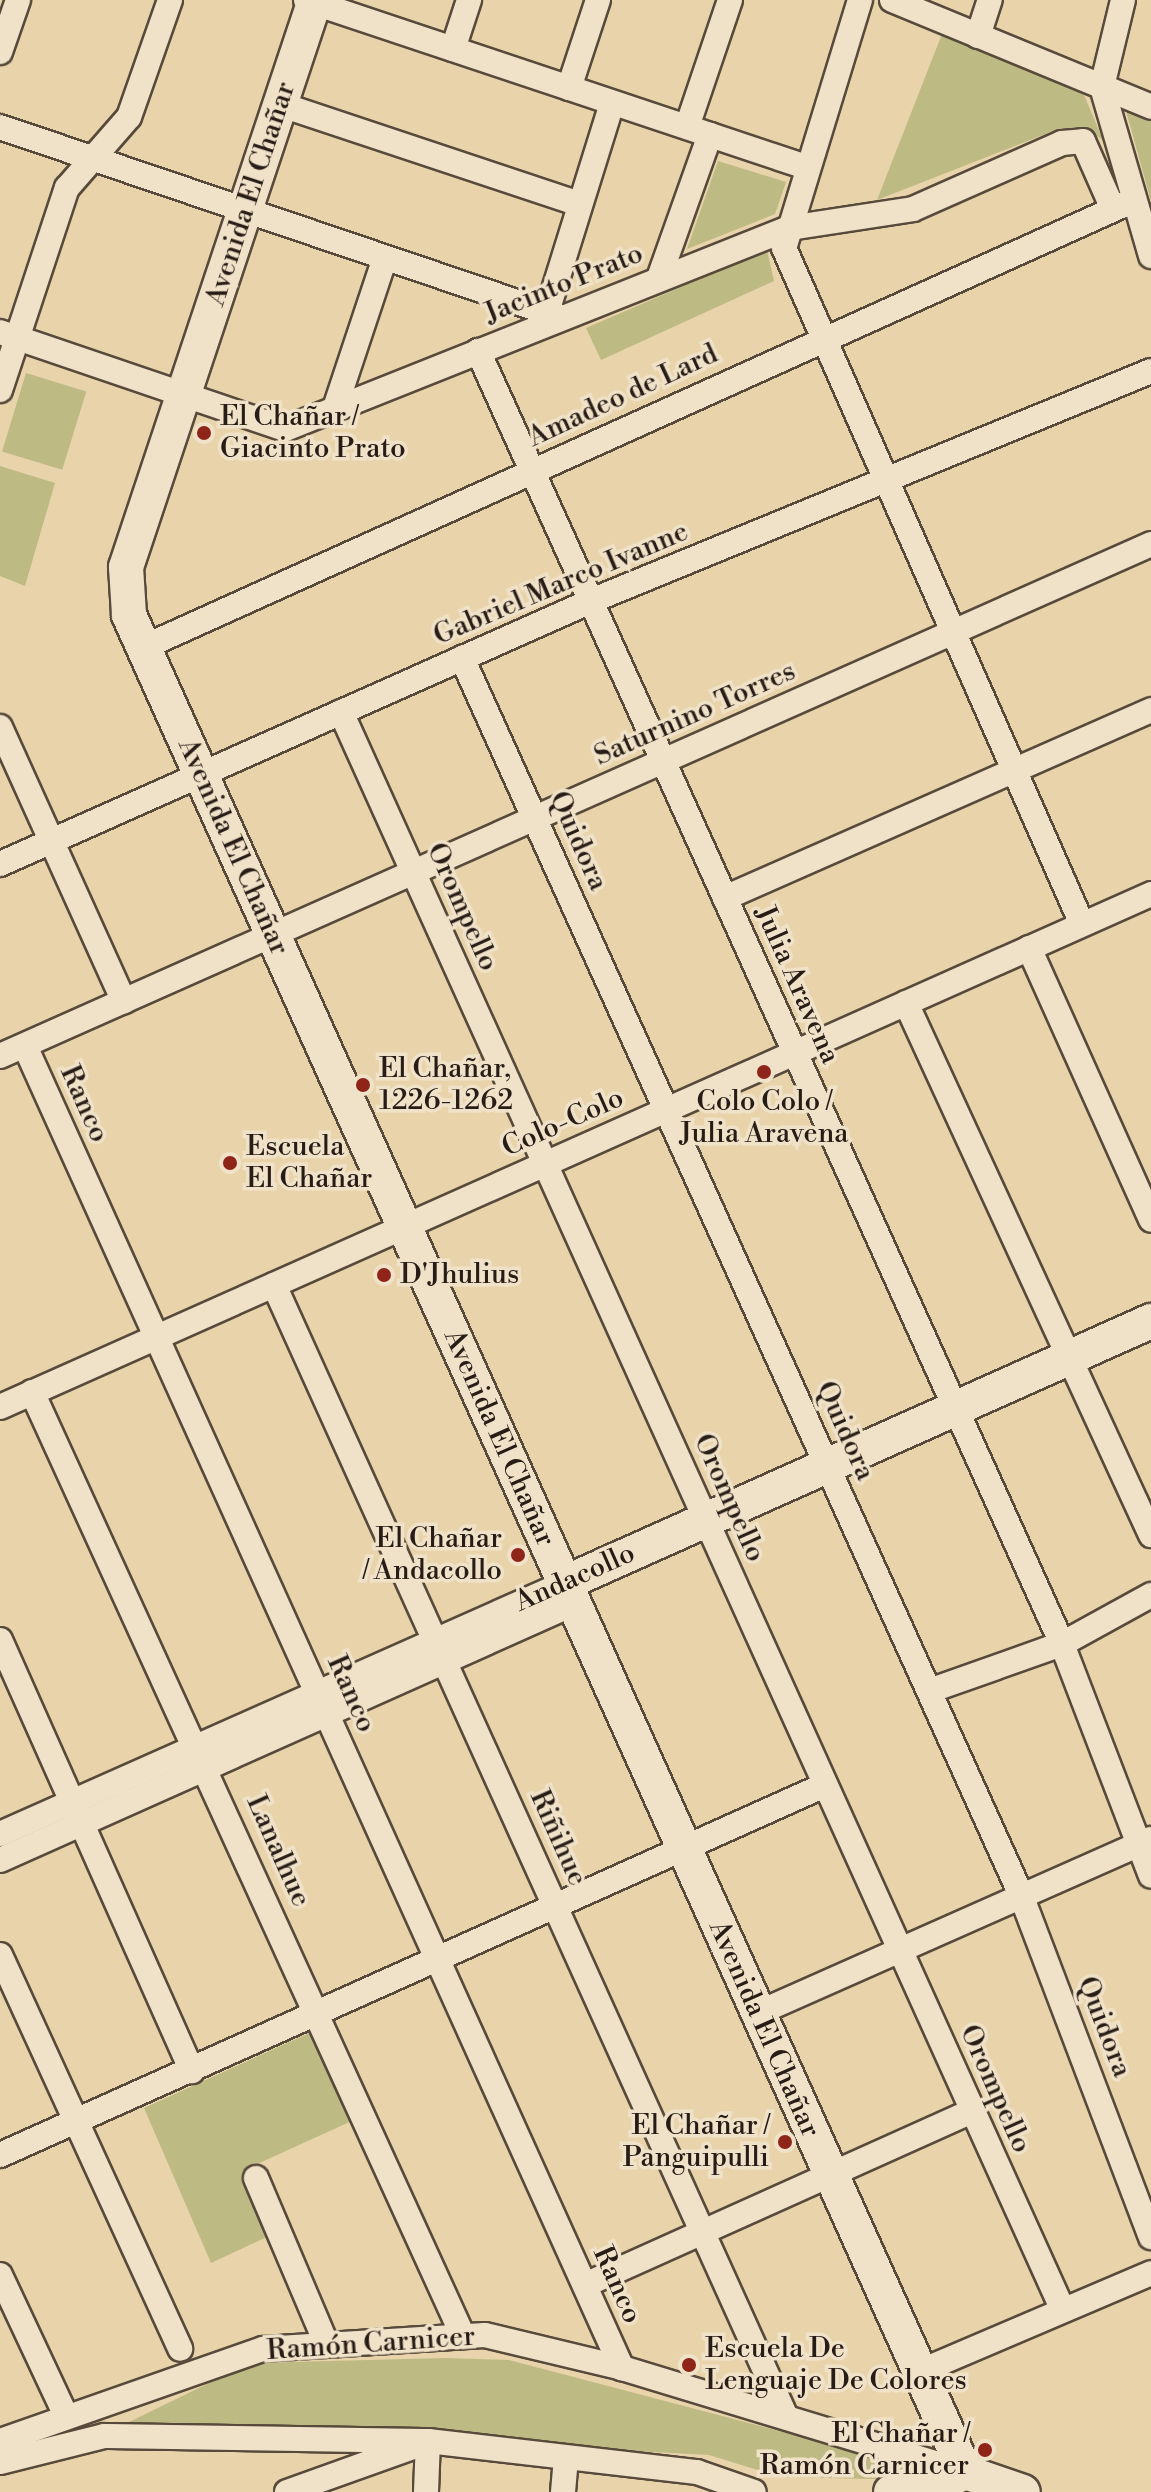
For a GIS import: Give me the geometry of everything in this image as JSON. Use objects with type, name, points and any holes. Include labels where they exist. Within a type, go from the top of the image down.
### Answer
[{"type":"street","points":[[0,52],[18,0]]},
{"type":"street","points":[[0,390],[9,335],[67,188],[129,117],[170,0]]},
{"type":"street","points":[[453,49],[469,0]]},
{"type":"street","points":[[569,88],[598,0]]},
{"type":"street","points":[[687,127],[730,0]]},
{"type":"street","points":[[860,0],[806,167],[784,248],[1082,924]]},
{"type":"street","points":[[892,0],[1151,107]]},
{"type":"street","points":[[978,36],[990,0]]},
{"type":"street","points":[[1123,0],[1102,87],[1122,205],[1151,256]]},
{"type":"street","points":[[312,1],[806,167]]},
{"type":"street","name":"Avenida El Chañar","points":[[312,1],[185,398],[126,567],[127,606],[142,648],[965,2472]]},
{"type":"street","points":[[0,127],[554,314],[580,204],[612,103]]},
{"type":"street","points":[[279,104],[580,204]]},
{"type":"street","points":[[659,278],[710,135]]},
{"type":"street","name":"Jacinto Prato","points":[[9,335],[185,398],[285,429],[478,351],[554,314],[789,228],[913,209],[1072,142],[1083,141],[1122,205]]},
{"type":"street","name":"Amadeo de Lard","points":[[142,648],[1122,205]]},
{"type":"street","points":[[335,408],[385,258]]},
{"type":"street","name":"Julia Aravena","points":[[478,351],[1062,1644],[1144,1841],[1151,1876]]},
{"type":"street","name":"Gabriel Marco Ivanne","points":[[0,864],[591,601],[1151,371]]},
{"type":"street","name":"Saturnino Torres","points":[[0,1056],[1151,544]]},
{"type":"street","name":"Quidora","points":[[462,658],[1021,1895],[1140,2189],[1151,2237]]},
{"type":"street","points":[[725,898],[1151,710]]},
{"type":"street","name":"Orompello","points":[[341,712],[1062,2308]]},
{"type":"street","points":[[0,727],[124,1001]]},
{"type":"street","name":"Colo-Colo","points":[[0,1407],[1150,895]]},
{"type":"street","points":[[1029,948],[1151,1220]]},
{"type":"street","points":[[906,1003],[1151,1535]]},
{"type":"street","name":"Ranco","points":[[25,1046],[622,2368]]},
{"type":"street","name":"Riñihue","points":[[274,1285],[786,2417]]},
{"type":"street","name":"Andacollo","points":[[0,1860],[76,1813],[1074,1368],[1151,1321]]},
{"type":"street","name":"Andacollo","points":[[1074,1368],[1151,1347]]},
{"type":"street","name":"Lanalhue","points":[[32,1392],[203,1756],[463,2336]]},
{"type":"street","points":[[929,1691],[1062,1644],[1151,1595]]},
{"type":"street","points":[[0,1640],[192,2071]]},
{"type":"street","points":[[0,2155],[825,1785]]},
{"type":"street","name":"Andacollo","points":[[0,1834],[76,1813]]},
{"type":"street","points":[[758,2013],[1144,1841]]},
{"type":"street","points":[[0,1955],[180,2349]]},
{"type":"street","points":[[585,2285],[973,2111]]},
{"type":"street","points":[[256,2178],[327,2345]]},
{"type":"street","points":[[919,2372],[1062,2308],[1151,2273]]},
{"type":"street","points":[[0,2275],[66,2416]]},
{"type":"street","name":"Ramón Carnicer","points":[[0,2441],[263,2349],[463,2336],[622,2368],[1023,2492]]},
{"type":"street","points":[[0,2462],[104,2436],[428,2441],[566,2460],[754,2492]]},
{"type":"street","points":[[287,2492],[428,2441]]},
{"type":"street","points":[[426,2492],[428,2441]]},
{"type":"street","points":[[563,2492],[566,2460]]},
{"type":"street","points":[[891,2492],[929,2489],[965,2472]]},
{"type":"shaded area","points":[[942,34],[1081,88],[1103,140],[1084,127],[1058,129],[877,200]]},
{"type":"shaded area","points":[[1125,107],[1151,117],[1151,201]]},
{"type":"shaded area","points":[[718,161],[786,182],[775,214],[687,249]]},
{"type":"shaded area","points":[[767,250],[774,281],[601,360],[586,328]]},
{"type":"shaded area","points":[[26,373],[86,391],[62,470],[2,451]]},
{"type":"shaded area","points":[[0,466],[55,483],[25,586],[0,576]]},
{"type":"shaded area","points":[[316,2030],[356,2119],[244,2170],[273,2234],[211,2263],[144,2108]]},
{"type":"shaded area","points":[[444,2358],[509,2360],[931,2471],[920,2480],[780,2477],[709,2455],[127,2423],[250,2363]]},
{"type":"place","name":"El Chañar / Giacinto Prato","points":[[204,433]]},
{"type":"place","name":"Colo Colo / Julia Aravena","points":[[764,1072]]},
{"type":"place","name":"El Chañar, 1226-1262","points":[[363,1085]]},
{"type":"place","name":"Escuela El Chañar","points":[[230,1163]]},
{"type":"place","name":"D'Jhulius","points":[[384,1275]]},
{"type":"place","name":"El Chañar / Andacollo","points":[[518,1555]]},
{"type":"place","name":"El Chañar / Panguipulli","points":[[785,2142]]},
{"type":"place","name":"Escuela De Lenguaje De Colores","points":[[689,2365]]},
{"type":"place","name":"El Chañar / Ramón Carnicer","points":[[985,2450]]}]
